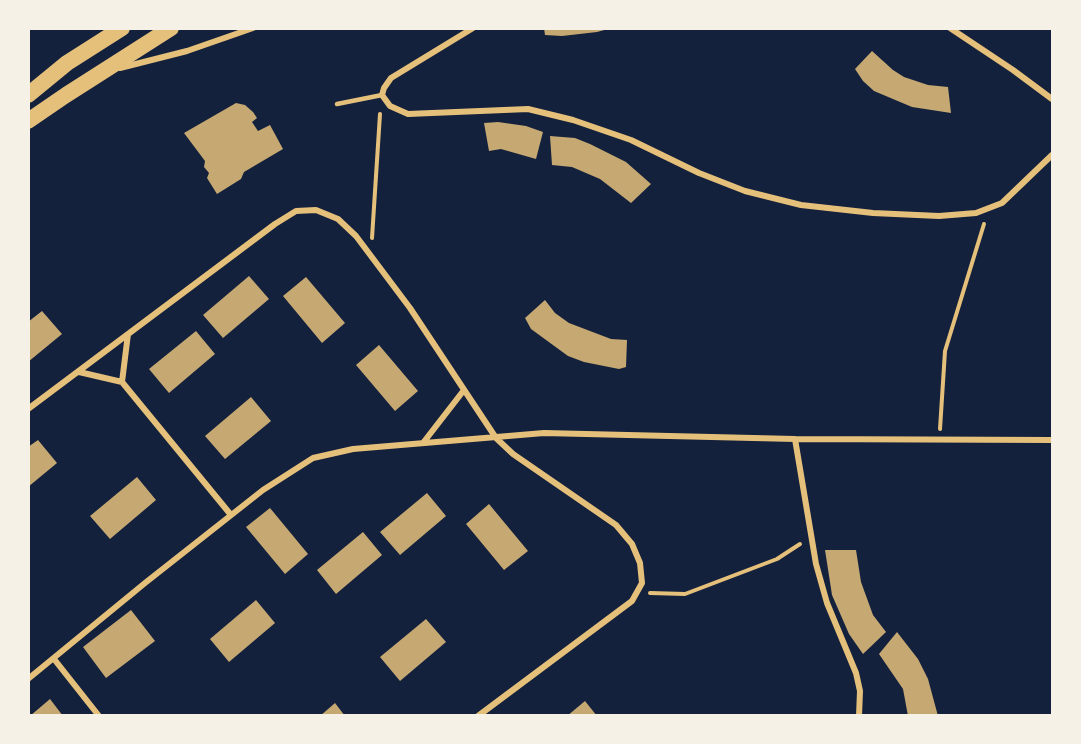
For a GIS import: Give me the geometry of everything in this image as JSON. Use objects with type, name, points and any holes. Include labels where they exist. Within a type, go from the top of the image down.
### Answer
[{"type":"highway","points":[[28,94],[68,63],[122,28]]},
{"type":"highway","points":[[28,121],[171,28]]},
{"type":"street","points":[[102,72],[187,51],[253,28]]},
{"type":"street","points":[[473,28],[391,78],[382,95],[390,106],[408,114],[528,110],[573,120],[632,140],[745,191],[801,205],[873,213],[939,216],[976,213],[1002,203],[1053,154]]},
{"type":"street","points":[[950,28],[1053,99]]},
{"type":"street","points":[[28,409],[275,224],[296,211],[316,210],[338,219],[356,236],[410,308],[496,438],[513,454],[616,525],[632,544],[640,563],[642,582],[632,601],[478,716]]},
{"type":"street","points":[[122,382],[128,334]]},
{"type":"street","points":[[79,372],[122,382],[231,515]]},
{"type":"street","points":[[423,443],[464,390]]},
{"type":"street","points":[[28,679],[54,660],[144,583],[263,490],[314,459],[353,449],[544,433],[795,439],[1053,440]]},
{"type":"street","points":[[795,439],[826,603],[856,673],[860,691],[859,716]]},
{"type":"street","points":[[54,660],[99,716]]},
{"type":"lane","points":[[337,104],[382,95]]},
{"type":"path","points":[[371,256],[382,95]]},
{"type":"path","points":[[940,440],[945,351],[988,209]]},
{"type":"path","points":[[638,590],[653,594],[685,594],[777,559],[812,537]]},
{"type":"building","points":[[544,28],[608,29],[562,36],[545,35]]},
{"type":"building","points":[[872,51],[904,77],[928,85],[948,87],[951,113],[912,107],[874,91],[855,69]]},
{"type":"building","points":[[236,103],[245,105],[253,112],[257,118],[252,122],[258,131],[270,125],[283,149],[244,172],[241,179],[217,194],[207,178],[209,173],[204,167],[205,161],[184,133]]},
{"type":"building","points":[[498,122],[526,126],[543,132],[536,159],[501,149],[489,151],[484,123]]},
{"type":"building","points":[[550,136],[575,138],[590,144],[626,162],[651,184],[631,203],[600,179],[572,167],[552,165]]},
{"type":"building","points":[[249,276],[269,299],[223,338],[203,315]]},
{"type":"building","points":[[306,277],[345,323],[322,343],[283,296]]},
{"type":"building","points":[[545,300],[555,313],[569,323],[611,339],[627,340],[626,367],[619,369],[584,362],[568,356],[531,329],[525,318]]},
{"type":"building","points":[[42,311],[62,334],[28,362],[28,322]]},
{"type":"building","points":[[196,331],[215,354],[169,393],[149,369]]},
{"type":"building","points":[[379,345],[418,391],[395,411],[356,365]]},
{"type":"building","points":[[251,397],[271,421],[225,459],[205,436]]},
{"type":"building","points":[[38,440],[57,463],[28,487],[28,447]]},
{"type":"building","points":[[137,477],[156,500],[110,539],[90,516]]},
{"type":"building","points":[[427,493],[446,516],[400,555],[380,532]]},
{"type":"building","points":[[489,504],[528,551],[504,570],[466,524]]},
{"type":"building","points":[[270,508],[308,554],[285,574],[246,527]]},
{"type":"building","points":[[363,532],[382,555],[336,594],[317,570]]},
{"type":"building","points":[[825,550],[856,550],[861,582],[873,615],[886,632],[863,654],[849,634],[832,595]]},
{"type":"building","points":[[256,600],[275,623],[229,662],[210,639]]},
{"type":"building","points":[[131,610],[155,641],[106,678],[83,647]]},
{"type":"building","points":[[426,619],[446,642],[400,681],[380,657]]},
{"type":"building","points":[[897,632],[918,659],[928,679],[938,716],[908,716],[903,689],[879,654]]},
{"type":"building","points":[[50,699],[63,716],[30,716]]},
{"type":"building","points":[[585,701],[597,716],[567,716]]},
{"type":"building","points":[[335,703],[345,716],[320,716]]}]
